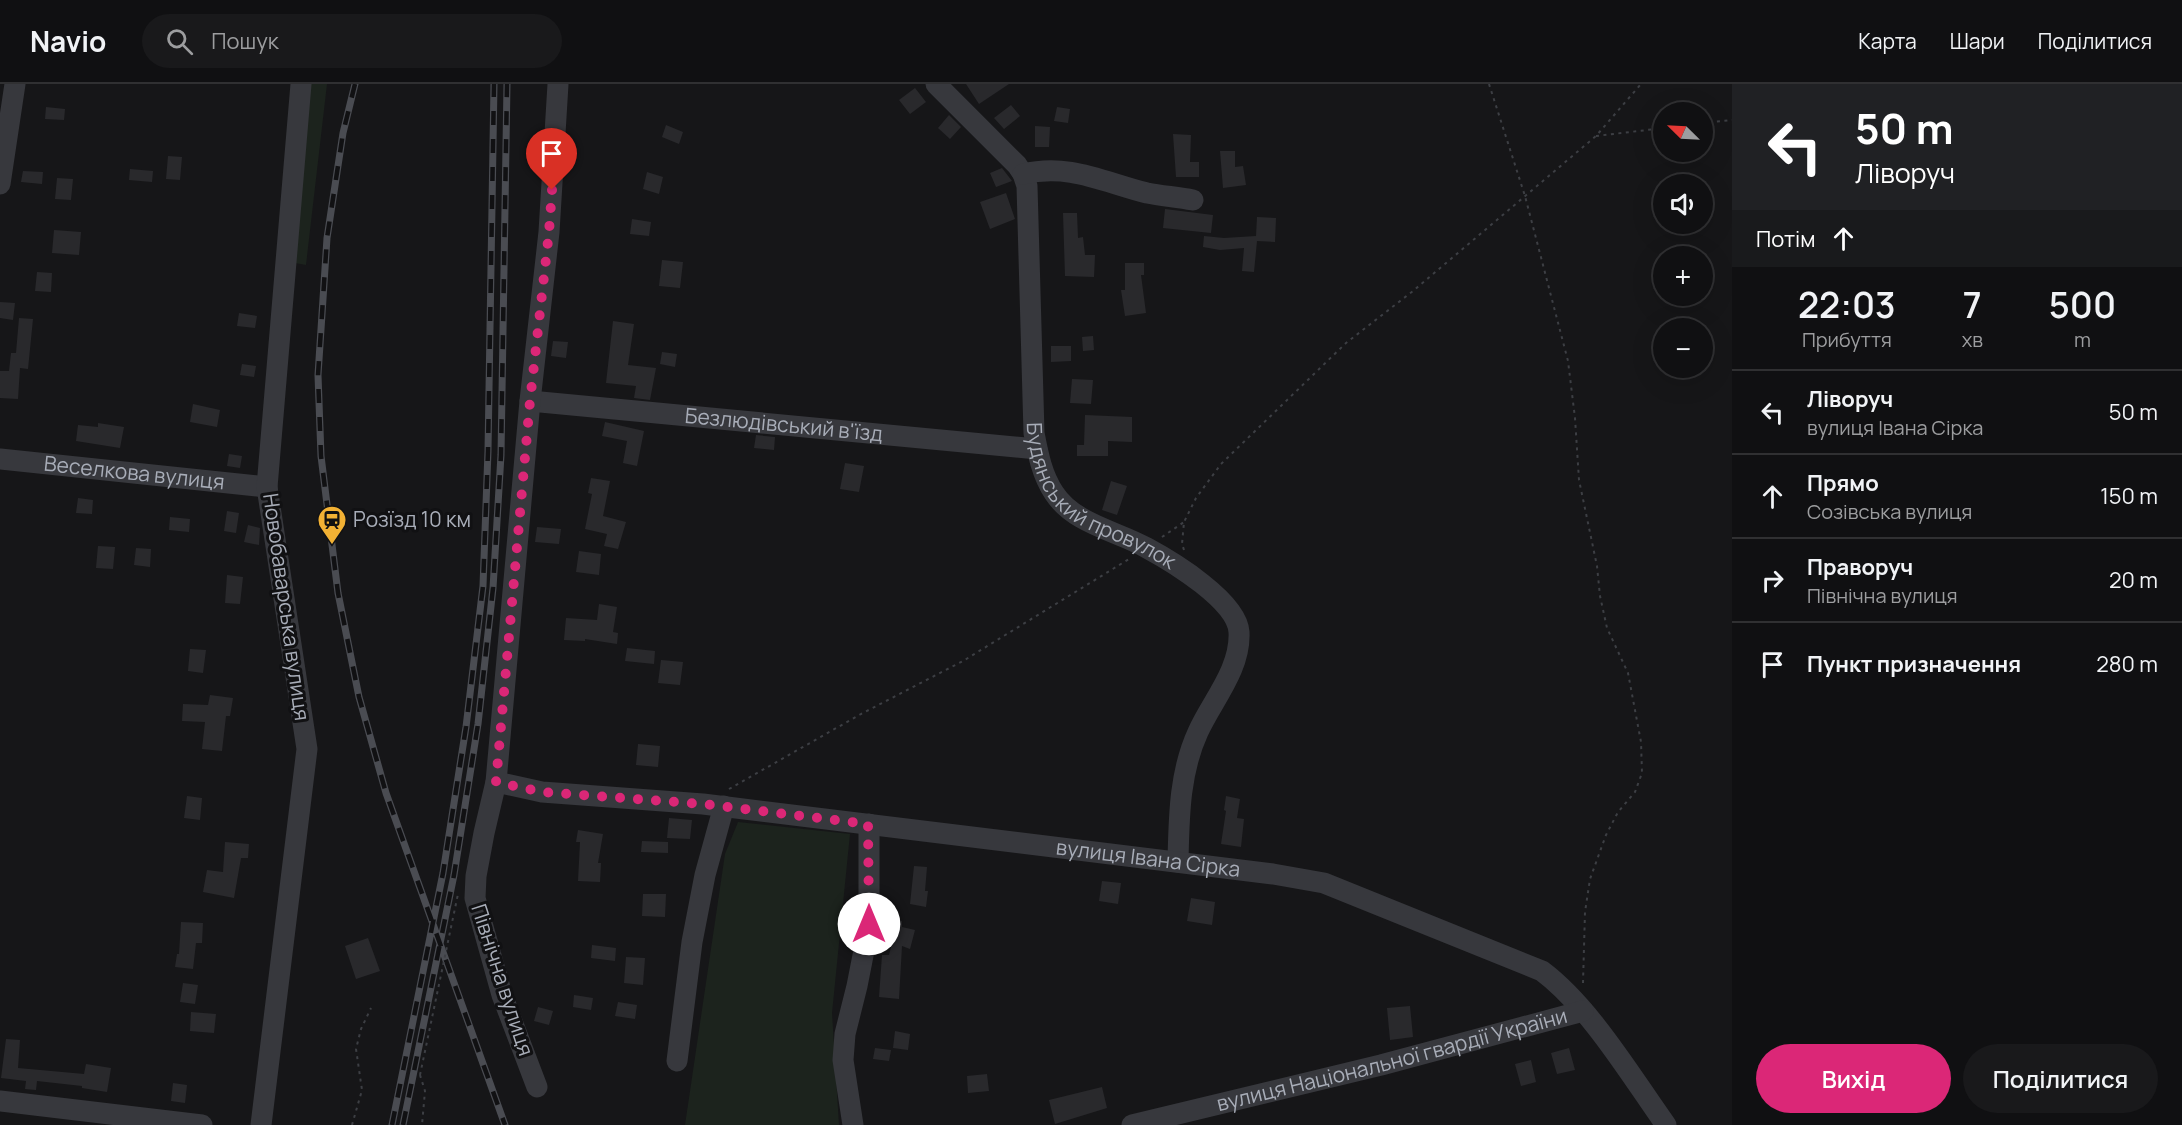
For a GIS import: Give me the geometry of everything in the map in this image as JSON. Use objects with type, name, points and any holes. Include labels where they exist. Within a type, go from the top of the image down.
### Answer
[{"type":"street","points":[[0,184],[15,84]]},
{"type":"street","name":"Північна вулиця","points":[[537,1087],[502,995],[474,898],[484,833],[496,782],[530,401],[549,232],[558,84]]},
{"type":"street","points":[[936,84],[1017,165],[1023,174],[1053,169],[1103,179],[1147,193],[1193,200]]},
{"type":"street","name":"Новобаварська вулиця","points":[[261,1125],[307,749],[267,487],[301,86]]},
{"type":"street","name":"Будянський провулок","points":[[1023,174],[1027,186],[1034,433],[1045,476],[1054,494],[1070,510],[1089,522],[1147,548],[1208,588],[1226,605],[1239,631],[1236,654],[1230,672],[1197,734],[1186,766],[1179,810],[1178,862]]},
{"type":"street","name":"Безлюдівський в'їзд","points":[[530,401],[1037,449]]},
{"type":"street","name":"Веселкова вулиця","points":[[0,459],[267,487]]},
{"type":"street","name":"вулиця Івана Сірка","points":[[496,782],[542,792],[713,805],[1273,874],[1324,883],[1542,971],[1559,984],[1583,1011],[1666,1125]]},
{"type":"street","points":[[677,1061],[692,942],[705,875],[713,805]]},
{"type":"street","points":[[853,1125],[843,1060],[845,1034],[869,924],[868,824]]},
{"type":"street","name":"вулиця Національної гвардії України","points":[[1132,1125],[1381,1065],[1583,1011]]},
{"type":"street","points":[[0,1101],[202,1125]]},
{"type":"path","points":[[1489,84],[1525,196],[1568,361],[1579,480],[1597,566],[1600,596],[1607,628],[1628,673],[1641,742],[1642,773],[1635,792],[1618,812],[1606,835],[1590,879],[1585,912],[1583,984]]},
{"type":"path","points":[[1186,555],[1182,544],[1184,522],[1196,498],[1221,464],[1338,351],[1596,136],[1641,84]]},
{"type":"path","points":[[1713,122],[1732,120]]},
{"type":"path","points":[[1596,136],[1653,129]]},
{"type":"path","points":[[713,805],[861,714],[963,661],[1147,548],[1184,522]]},
{"type":"path","points":[[422,1125],[425,1091],[420,1075],[458,894]]},
{"type":"path","points":[[352,1125],[362,1090],[356,1049],[370,1008]]},
{"type":"shaded area","points":[[309,84],[327,84],[306,265],[295,263]]},
{"type":"shaded area","points":[[738,822],[850,834],[832,1013],[839,1125],[685,1125],[725,854]]},
{"type":"building","points":[[966,84],[1009,84],[979,104]]},
{"type":"building","points":[[915,88],[926,102],[910,114],[899,100]]},
{"type":"building","points":[[1011,105],[1020,116],[1004,129],[994,118]]},
{"type":"building","points":[[46,107],[65,109],[64,120],[45,119]]},
{"type":"building","points":[[1057,107],[1070,109],[1068,123],[1054,121]]},
{"type":"building","points":[[949,115],[961,127],[950,139],[938,128]]},
{"type":"building","points":[[666,125],[683,132],[679,144],[662,137]]},
{"type":"building","points":[[1035,126],[1050,127],[1049,147],[1035,147]]},
{"type":"building","points":[[1173,134],[1191,135],[1190,162],[1199,162],[1199,177],[1176,177]]},
{"type":"building","points":[[1220,151],[1235,151],[1235,167],[1243,166],[1246,185],[1223,188]]},
{"type":"building","points":[[168,156],[182,157],[180,180],[166,179]]},
{"type":"building","points":[[1002,168],[1012,181],[996,187],[990,173]]},
{"type":"building","points":[[130,169],[153,171],[152,182],[129,180]]},
{"type":"building","points":[[23,171],[43,172],[42,184],[21,182]]},
{"type":"building","points":[[647,172],[663,177],[659,194],[643,189]]},
{"type":"building","points":[[57,178],[73,179],[71,200],[55,199]]},
{"type":"building","points":[[1006,193],[1015,219],[990,229],[980,202]]},
{"type":"building","points":[[1165,209],[1213,215],[1211,233],[1163,228]]},
{"type":"building","points":[[1063,213],[1077,213],[1078,238],[1083,237],[1085,255],[1095,255],[1094,277],[1065,276]]},
{"type":"building","points":[[1257,217],[1276,218],[1275,242],[1257,241],[1254,272],[1242,271],[1244,248],[1220,250],[1203,247],[1204,236],[1224,238],[1256,236]]},
{"type":"building","points":[[632,219],[651,222],[649,236],[630,234]]},
{"type":"building","points":[[54,230],[81,232],[79,255],[52,253]]},
{"type":"building","points":[[662,260],[683,262],[680,288],[659,286]]},
{"type":"building","points":[[1125,263],[1144,263],[1144,275],[1141,275],[1146,313],[1125,316],[1121,290],[1125,290]]},
{"type":"building","points":[[37,272],[52,273],[51,292],[35,291]]},
{"type":"building","points":[[0,302],[15,303],[13,320],[0,318]]},
{"type":"building","points":[[239,313],[257,316],[255,328],[237,326]]},
{"type":"building","points":[[19,318],[33,319],[28,369],[20,368],[18,399],[0,398],[0,371],[9,371],[11,353],[16,353]]},
{"type":"building","points":[[613,321],[634,324],[628,365],[656,368],[650,400],[634,398],[636,386],[606,383]]},
{"type":"building","points":[[1093,336],[1094,350],[1083,351],[1082,337]]},
{"type":"building","points":[[553,341],[568,342],[566,358],[551,356]]},
{"type":"building","points":[[1051,346],[1071,346],[1071,361],[1051,362]]},
{"type":"building","points":[[662,352],[677,354],[675,367],[660,364]]},
{"type":"building","points":[[242,364],[256,366],[254,377],[240,375]]},
{"type":"building","points":[[1072,379],[1093,380],[1091,404],[1070,403]]},
{"type":"building","points":[[193,404],[220,410],[217,427],[190,422]]},
{"type":"building","points":[[1085,415],[1132,417],[1132,442],[1108,441],[1108,456],[1077,456],[1077,445],[1084,445]]},
{"type":"building","points":[[605,422],[644,431],[637,466],[623,463],[627,441],[602,436]]},
{"type":"building","points":[[98,423],[124,427],[120,448],[76,441],[78,425],[98,427]]},
{"type":"building","points":[[756,435],[775,437],[774,450],[754,448]]},
{"type":"building","points":[[229,454],[242,456],[240,468],[227,466]]},
{"type":"building","points":[[845,463],[864,466],[859,492],[840,489]]},
{"type":"building","points":[[591,478],[610,481],[603,516],[626,522],[618,549],[604,546],[607,534],[585,529],[592,494],[588,493]]},
{"type":"building","points":[[1111,481],[1127,486],[1117,515],[1102,510]]},
{"type":"building","points":[[78,498],[93,500],[92,514],[76,513]]},
{"type":"building","points":[[227,511],[239,513],[236,533],[224,531]]},
{"type":"building","points":[[170,517],[190,519],[189,532],[169,530]]},
{"type":"building","points":[[248,525],[260,528],[259,545],[244,542]]},
{"type":"building","points":[[537,527],[561,529],[559,544],[535,542]]},
{"type":"building","points":[[98,546],[115,547],[113,569],[96,568]]},
{"type":"building","points":[[136,548],[151,549],[150,567],[134,565]]},
{"type":"building","points":[[579,551],[601,554],[599,575],[576,572]]},
{"type":"building","points":[[227,575],[243,577],[240,604],[225,603]]},
{"type":"building","points":[[599,604],[617,607],[613,632],[618,633],[617,644],[585,639],[585,641],[564,640],[566,618],[597,620]]},
{"type":"building","points":[[627,648],[655,651],[654,664],[625,661]]},
{"type":"building","points":[[190,649],[206,650],[203,673],[188,671]]},
{"type":"building","points":[[661,660],[683,662],[680,685],[658,683]]},
{"type":"building","points":[[210,695],[233,698],[230,716],[226,716],[222,751],[202,749],[205,722],[182,721],[183,704],[208,705]]},
{"type":"building","points":[[638,744],[660,746],[658,767],[636,765]]},
{"type":"building","points":[[187,796],[202,798],[200,820],[184,818]]},
{"type":"building","points":[[1226,796],[1240,799],[1237,818],[1244,819],[1241,847],[1221,844]]},
{"type":"building","points":[[669,818],[692,820],[690,839],[667,838]]},
{"type":"building","points":[[578,830],[603,834],[598,863],[601,863],[600,882],[578,881],[580,842],[576,842]]},
{"type":"building","points":[[642,841],[668,842],[668,853],[641,852]]},
{"type":"building","points":[[225,842],[249,844],[248,858],[241,858],[234,898],[203,892],[207,870],[223,872]]},
{"type":"building","points":[[914,866],[927,867],[926,907],[910,904]]},
{"type":"building","points":[[1102,881],[1121,883],[1118,904],[1099,901]]},
{"type":"building","points":[[643,894],[666,894],[665,917],[642,916]]},
{"type":"building","points":[[1191,898],[1215,902],[1212,925],[1187,921]]},
{"type":"building","points":[[898,920],[902,921],[902,927],[915,930],[910,949],[902,946],[899,999],[879,997],[882,955],[889,955]]},
{"type":"building","points":[[181,922],[203,923],[202,943],[196,943],[193,969],[175,967],[177,954],[179,954]]},
{"type":"building","points":[[368,938],[380,971],[356,979],[345,946]]},
{"type":"building","points":[[592,945],[616,948],[615,961],[591,958]]},
{"type":"building","points":[[626,957],[645,958],[643,985],[624,983]]},
{"type":"building","points":[[183,983],[198,985],[195,1004],[180,1002]]},
{"type":"building","points":[[574,995],[593,998],[591,1010],[573,1007]]},
{"type":"building","points":[[618,1002],[637,1005],[635,1019],[615,1016]]},
{"type":"building","points":[[1410,1006],[1413,1037],[1390,1040],[1387,1008]]},
{"type":"building","points":[[538,1007],[553,1011],[549,1025],[534,1021]]},
{"type":"building","points":[[191,1012],[216,1014],[214,1033],[190,1031]]},
{"type":"building","points":[[895,1031],[910,1034],[908,1050],[893,1048]]},
{"type":"building","points":[[6,1039],[20,1040],[18,1068],[84,1074],[86,1064],[111,1068],[107,1092],[82,1088],[82,1086],[37,1081],[36,1090],[25,1089],[26,1081],[1,1078]]},
{"type":"building","points":[[875,1048],[891,1050],[889,1061],[873,1059]]},
{"type":"building","points":[[1569,1048],[1575,1070],[1557,1074],[1551,1053]]},
{"type":"building","points":[[1531,1060],[1536,1082],[1521,1086],[1515,1064]]},
{"type":"building","points":[[987,1074],[989,1091],[968,1093],[967,1076]]},
{"type":"building","points":[[173,1083],[187,1085],[185,1103],[171,1101]]},
{"type":"building","points":[[1102,1087],[1107,1108],[1055,1124],[1049,1100]]},
{"type":"railway","points":[[355,84],[343,133],[327,238],[318,375],[321,456],[338,593],[359,697],[386,793],[505,1125]]},
{"type":"railway","points":[[392,1125],[443,873],[466,727],[483,586],[488,451],[494,84]]},
{"type":"railway","points":[[403,1125],[454,875],[478,724],[493,588],[501,455],[507,84]]},
{"type":"place","name":"Розїзд 10 км","points":[[332,546]]},
{"type":"route","points":[[552,190],[530,401],[496,782],[542,792],[703,804],[868,824],[869,924]]}]
